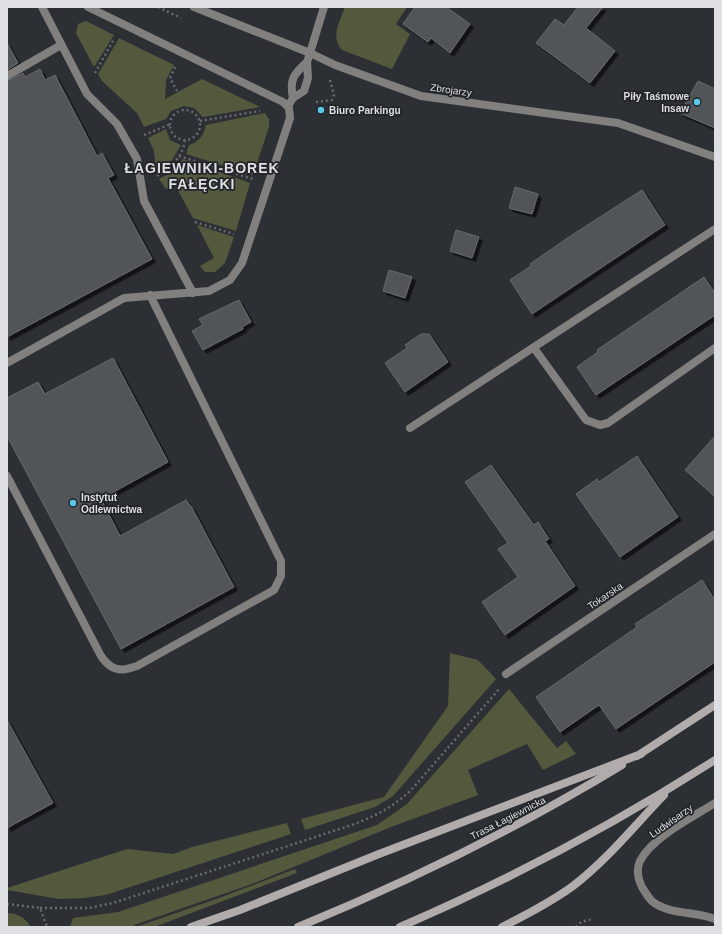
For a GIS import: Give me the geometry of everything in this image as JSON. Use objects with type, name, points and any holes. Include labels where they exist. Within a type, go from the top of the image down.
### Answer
[{"type":"main road","name":"Trasa Łagiewnicka","points":[[298,927],[346,907],[499,835],[564,800],[641,754],[715,705]]},
{"type":"main road","points":[[191,927],[240,910],[379,854],[641,754]]},
{"type":"main road","points":[[400,927],[515,874],[670,789],[715,760]]},
{"type":"main road","points":[[502,927],[528,914],[574,885],[604,858],[670,789]]},
{"type":"street","points":[[42,7],[87,94],[117,124],[137,159],[144,200],[192,294]]},
{"type":"street","points":[[88,7],[283,102],[288,106]]},
{"type":"street","name":"Zbrojarzy","points":[[194,7],[310,53],[335,66],[420,96],[618,123],[715,157]]},
{"type":"street","points":[[7,363],[124,298],[150,295],[192,294],[209,291],[220,287],[230,280],[242,263],[290,118],[288,106],[293,98],[304,91],[308,78],[307,62],[324,7]]},
{"type":"street","points":[[7,76],[61,44]]},
{"type":"street","points":[[293,98],[290,86],[295,73],[307,62]]},
{"type":"street","points":[[410,428],[715,229]]},
{"type":"street","points":[[7,476],[101,656],[106,664],[116,670],[136,666],[274,590],[281,576],[281,561],[150,295]]},
{"type":"street","points":[[534,348],[586,420],[600,425],[608,423],[715,348]]},
{"type":"street","name":"Tokarska","points":[[506,674],[715,534]]},
{"type":"street","name":"Ludwisarzy","points":[[715,803],[661,838],[640,861],[638,873],[639,881],[652,902],[668,909],[697,913],[715,919]]},
{"type":"path","points":[[93,75],[118,34]]},
{"type":"path","points":[[177,64],[170,78],[177,91]]},
{"type":"path","points":[[90,69],[96,80]]},
{"type":"path","points":[[327,101],[332,100],[334,97],[330,86]]},
{"type":"path","points":[[184,110],[194,113],[200,126],[194,138],[185,140],[180,139],[173,133],[171,124],[175,115],[184,110]]},
{"type":"path","points":[[144,141],[142,136],[171,124]]},
{"type":"path","points":[[141,185],[167,168],[179,156],[184,147],[185,140]]},
{"type":"path","points":[[179,156],[256,180]]},
{"type":"path","points":[[195,222],[238,235]]},
{"type":"path","points":[[7,904],[40,908],[89,908],[113,903],[352,825],[382,813],[398,802],[412,789],[500,687],[506,674]]},
{"type":"path","points":[[40,908],[48,927]]},
{"type":"path","points":[[576,927],[581,922],[593,919]]},
{"type":"green space","points":[[345,7],[407,7],[396,24],[410,34],[392,69],[342,50],[338,45],[336,34]]},
{"type":"green space","points":[[86,21],[114,35],[94,67],[76,33],[78,24]]},
{"type":"green space","points":[[119,38],[174,65],[166,80],[165,99],[202,79],[260,107],[203,117],[194,108],[184,106],[171,111],[166,119],[144,127],[137,113],[102,81],[98,74]]},
{"type":"green space","points":[[265,113],[269,119],[269,127],[253,175],[186,154],[189,145],[198,140],[204,132],[206,125]]},
{"type":"green space","points":[[166,129],[170,140],[181,145],[172,160],[156,173],[154,151],[148,138]]},
{"type":"green space","points":[[183,159],[250,183],[236,231],[193,218],[175,185],[166,189],[159,179],[172,172]]},
{"type":"green space","points":[[197,225],[234,237],[225,263],[215,272],[205,272],[200,266],[214,258]]},
{"type":"green space","points":[[450,653],[478,660],[496,679],[393,796],[375,807],[305,830],[301,819],[384,797],[448,706]]},
{"type":"green space","points":[[509,689],[557,748],[566,741],[576,754],[543,770],[527,744],[468,770],[478,795],[391,827],[252,884],[134,925],[135,927],[70,927],[73,918],[118,912],[377,825],[407,804]]},
{"type":"green space","points":[[287,823],[291,834],[106,895],[59,899],[7,890],[7,888],[127,849],[173,854],[192,847]]},
{"type":"green space","points":[[295,869],[297,873],[157,926],[136,927],[219,898]]},
{"type":"green space","points":[[7,913],[15,914],[21,917],[31,927],[8,927]]},
{"type":"building","points":[[415,7],[446,7],[470,24],[450,53],[431,38],[428,42],[403,24]]},
{"type":"building","points":[[578,7],[603,7],[586,28],[615,51],[590,83],[536,43],[555,19],[564,25]]},
{"type":"building","points":[[7,43],[18,63],[7,70]]},
{"type":"building","points":[[40,69],[45,80],[55,75],[97,156],[102,153],[114,175],[108,178],[152,259],[7,337],[7,81],[23,73],[25,77]]},
{"type":"building","points":[[698,81],[715,89],[715,128],[680,113]]},
{"type":"building","points":[[515,187],[538,194],[532,214],[509,208]]},
{"type":"building","points":[[642,190],[665,225],[532,314],[510,280],[569,237]]},
{"type":"building","points":[[456,230],[479,237],[472,258],[450,251]]},
{"type":"building","points":[[389,270],[412,277],[405,298],[383,291]]},
{"type":"building","points":[[704,277],[715,293],[715,315],[596,395],[577,367],[598,352],[597,350]]},
{"type":"building","points":[[239,300],[251,322],[242,327],[243,329],[203,350],[192,331],[203,325],[199,319]]},
{"type":"building","points":[[421,334],[429,334],[448,362],[405,392],[385,363],[407,348],[405,345]]},
{"type":"building","name":"Instytut Odlewnictwa","points":[[113,358],[168,462],[101,499],[120,536],[186,500],[191,506],[234,587],[121,649],[7,436],[7,398],[38,382],[45,394]]},
{"type":"building","points":[[715,436],[715,497],[685,470]]},
{"type":"building","points":[[637,456],[678,517],[620,557],[576,494],[597,479],[599,482]]},
{"type":"building","points":[[491,465],[534,525],[538,522],[549,539],[545,541],[575,586],[505,635],[482,602],[518,577],[498,549],[508,543],[465,482]]},
{"type":"building","points":[[702,580],[715,600],[715,662],[616,729],[599,705],[560,732],[536,697],[637,627],[635,624]]},
{"type":"building","points":[[7,720],[53,803],[7,828]]},
{"type":"place","name":"Piły Taśmowe Insaw","points":[[697,102]]},
{"type":"place","name":"Biuro Parkingu","points":[[321,110]]},
{"type":"place","name":"Instytut Odlewnictwa","points":[[73,503]]},
{"type":"district","name":"ŁAGIEWNIKI-BOREK FAŁĘCKI","points":[[202,176]]}]
